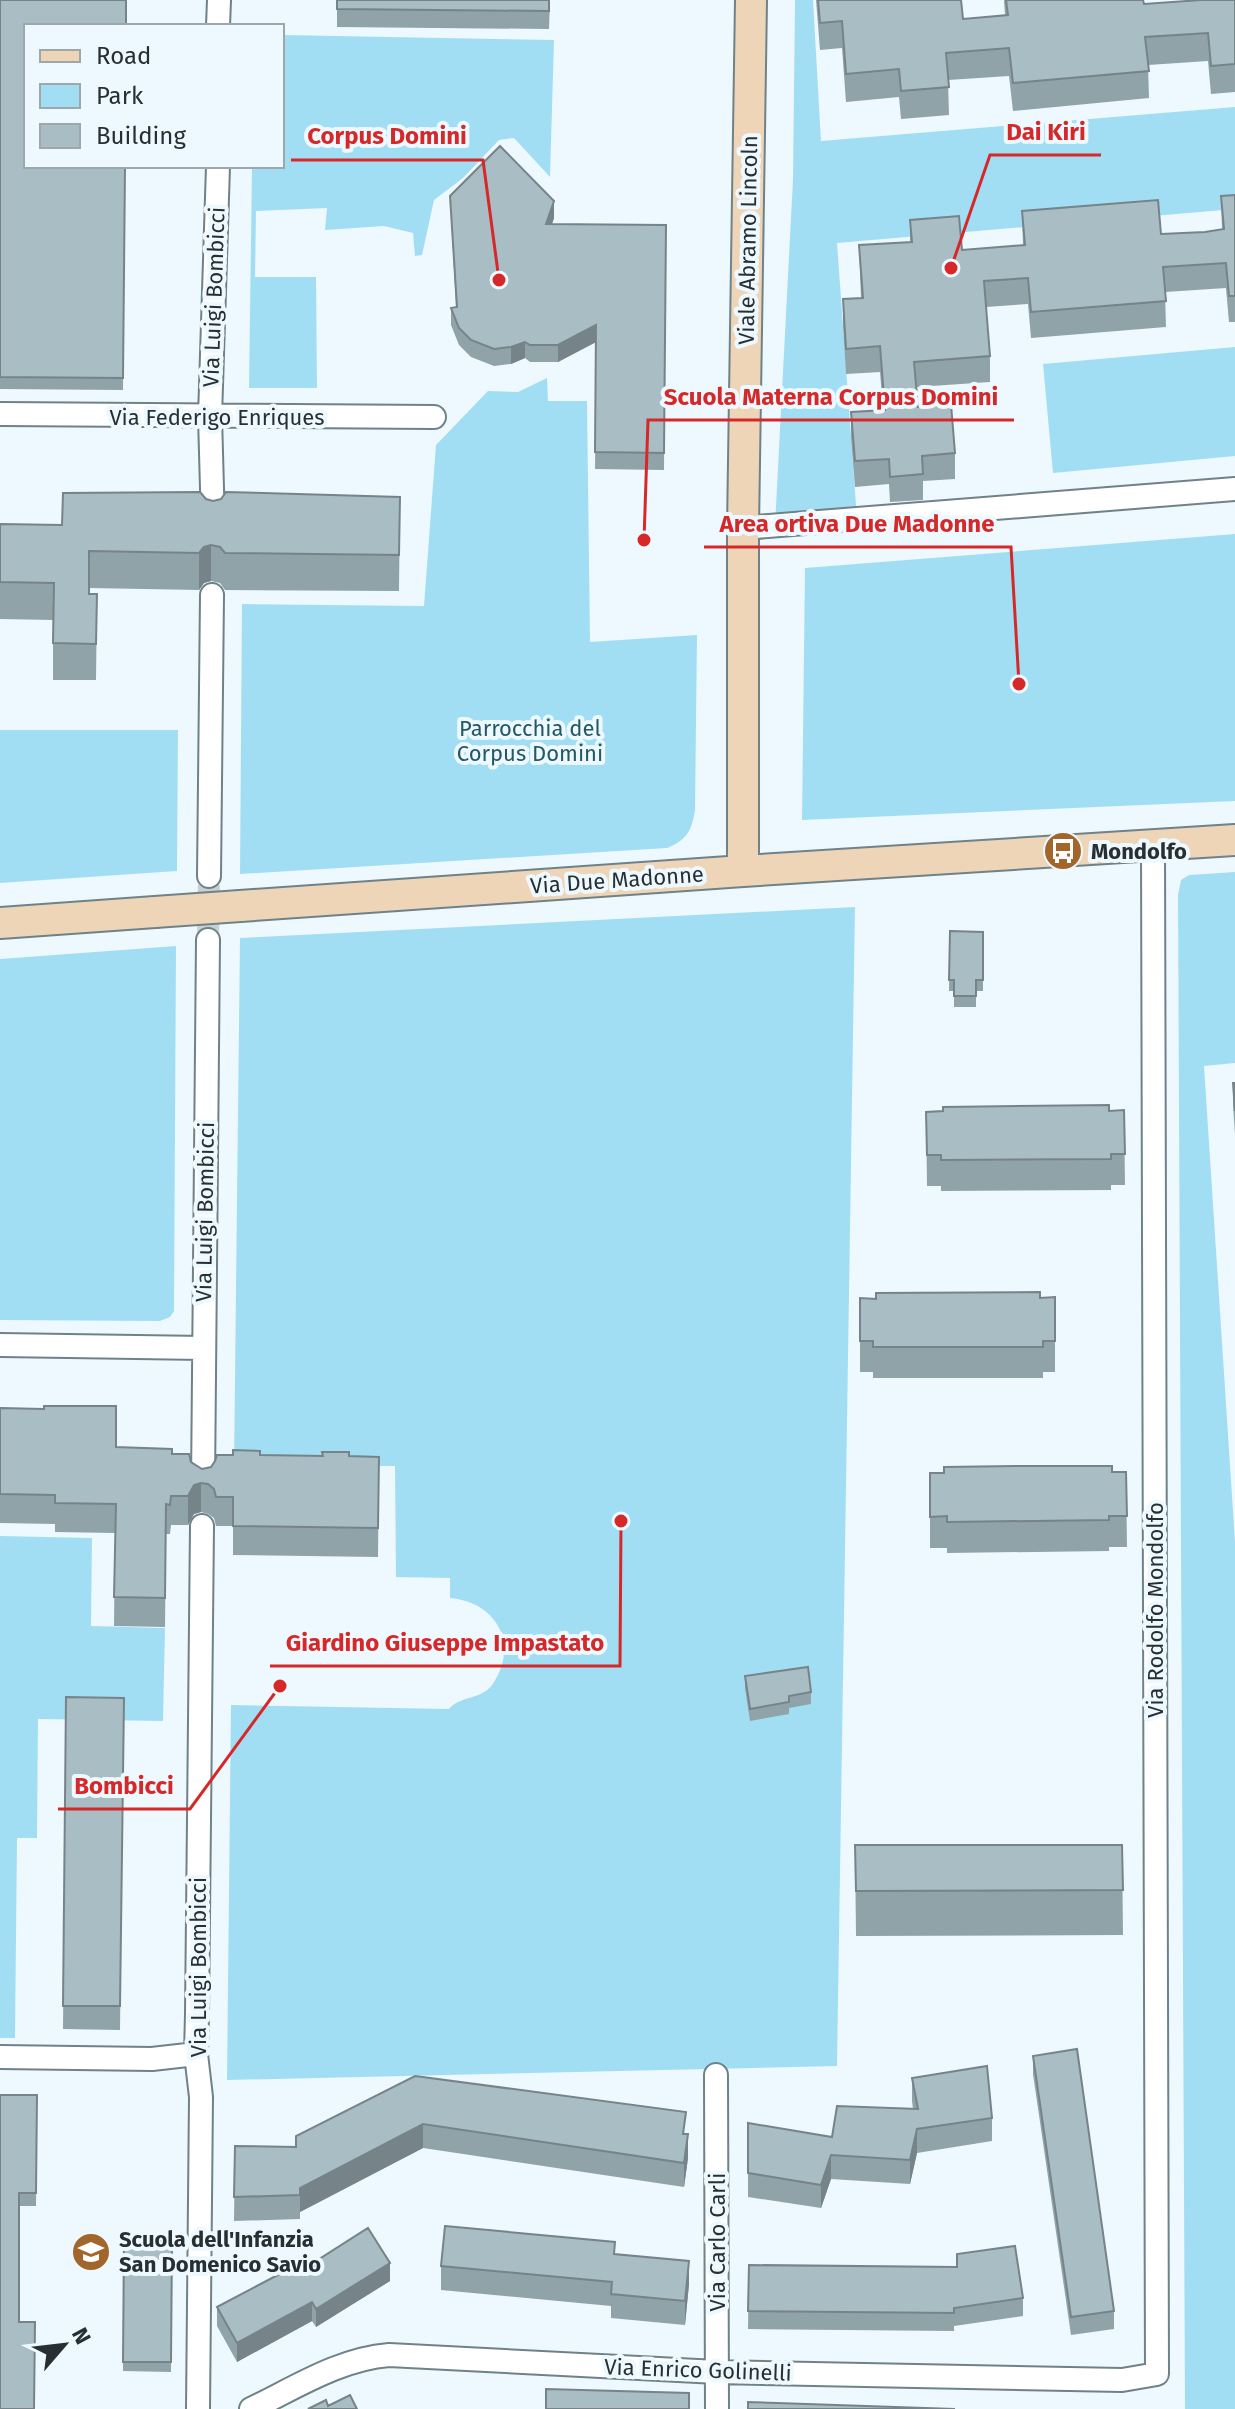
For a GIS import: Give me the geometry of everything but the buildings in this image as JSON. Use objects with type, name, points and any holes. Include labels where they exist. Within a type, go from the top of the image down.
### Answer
[{"type":"main road","name":"Viale Abramo Lincoln","points":[[743,871],[743,528],[751,0]]},
{"type":"main road","name":"Via Due Madonne","points":[[0,923],[1235,840]]},
{"type":"street","points":[[218,24],[219,0]]},
{"type":"street","name":"Via Luigi Bombicci","points":[[213,524],[210,417],[218,168]]},
{"type":"street","name":"Via Federigo Enriques","points":[[0,414],[434,417]]},
{"type":"street","points":[[743,528],[1235,489]]},
{"type":"street","points":[[209,876],[212,595]]},
{"type":"street","name":"Via Rodolfo Mondolfo","points":[[1153,845],[1157,2374]]},
{"type":"street","name":"Via Luigi Bombicci","points":[[203,1484],[208,940]]},
{"type":"street","points":[[0,1345],[204,1348]]},
{"type":"street","name":"Via Luigi Bombicci","points":[[198,2409],[201,2097],[196,2054],[202,1526]]},
{"type":"street","points":[[0,2057],[152,2059],[196,2054]]},
{"type":"street","name":"Via Carlo Carli","points":[[716,2075],[717,2409]]},
{"type":"street","name":"Via Enrico Golinelli","points":[[251,2409],[346,2363],[369,2356],[389,2355],[717,2372],[1122,2380],[1157,2374]]},
{"type":"green space","points":[[795,0],[813,0],[821,141],[1235,107],[1235,209],[837,243],[857,519],[775,526],[793,179]]},
{"type":"green space","points":[[284,35],[554,40],[550,177],[514,138],[499,140],[463,178],[434,200],[422,255],[415,256],[413,233],[384,226],[325,230],[327,208],[256,211],[255,277],[316,277],[317,388],[249,388],[252,168],[284,168]]},
{"type":"green space","points":[[1235,347],[1235,456],[1053,473],[1043,364]]},
{"type":"green space","name":"Parrocchia del Corpus Domini","points":[[547,378],[548,401],[587,401],[590,642],[697,635],[695,810],[687,834],[667,848],[240,874],[242,604],[424,606],[436,445],[488,391],[518,392]]},
{"type":"green space","points":[[1235,534],[1235,801],[802,820],[805,568]]},
{"type":"green space","points":[[0,730],[178,730],[177,871],[0,883]]},
{"type":"green space","points":[[1235,872],[1235,1063],[1204,1066],[1235,1542],[1235,2409],[1185,2409],[1178,895],[1181,880],[1189,875]]},
{"type":"green space","points":[[855,907],[837,2066],[227,2080],[231,1705],[449,1709],[459,1701],[487,1690],[500,1670],[504,1655],[499,1628],[491,1617],[466,1601],[450,1598],[450,1578],[396,1577],[395,1466],[234,1466],[240,938]]},
{"type":"green space","points":[[176,946],[174,1311],[170,1317],[160,1321],[0,1320],[0,959]]},
{"type":"green space","points":[[0,1536],[92,1538],[91,1626],[165,1628],[163,1721],[38,1719],[37,1838],[17,1838],[15,2038],[0,2038]]},
{"type":"tunnel","points":[[208,940],[209,876]]},
{"type":"place","name":"Dai Kiri","points":[[951,268]]},
{"type":"place","name":"Corpus Domini","points":[[499,280]]},
{"type":"place","name":"Scuola Materna Corpus Domini","points":[[644,540]]},
{"type":"place","name":"Area ortiva Due Madonne","points":[[1019,684]]},
{"type":"place","name":"Mondolfo","points":[[1063,851]]},
{"type":"place","name":"Giardino Giuseppe Impastato","points":[[621,1521]]},
{"type":"place","name":"Bombicci","points":[[280,1686]]},
{"type":"place","name":"Scuola dell'Infanzia San Domenico Savio","points":[[91,2252]]}]
